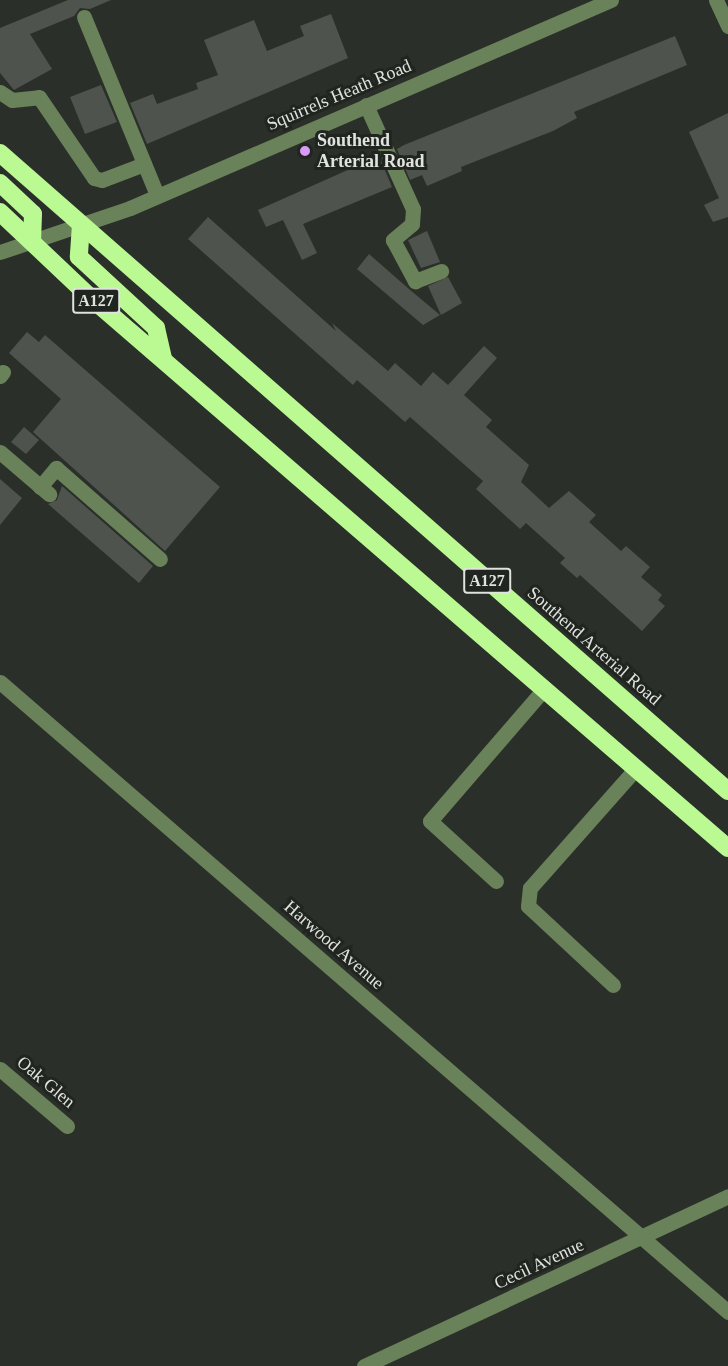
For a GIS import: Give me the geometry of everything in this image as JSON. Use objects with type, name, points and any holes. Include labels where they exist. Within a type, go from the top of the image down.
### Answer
[{"type":"highway","name":"Southend Arterial Road","points":[[0,153],[728,791]]},
{"type":"highway","points":[[0,183],[33,214],[32,241]]},
{"type":"highway","name":"A127","points":[[0,212],[163,358],[728,848]]},
{"type":"highway","name":"A127","points":[[81,225],[79,257],[156,328],[163,358]]},
{"type":"street","name":"Squirrels Heath Road","points":[[0,252],[81,225],[157,195],[611,0]]},
{"type":"street","points":[[716,0],[728,26]]},
{"type":"street","points":[[84,17],[157,195]]},
{"type":"street","points":[[0,92],[12,100],[39,97],[94,178],[102,180],[144,164]]},
{"type":"street","points":[[366,105],[413,210],[412,224],[393,240],[415,281],[441,271]]},
{"type":"street","points":[[0,452],[44,490],[56,468],[160,559]]},
{"type":"street","name":"Harwood Avenue","points":[[0,682],[728,1312]]},
{"type":"street","points":[[496,881],[430,821],[544,689]]},
{"type":"street","points":[[613,985],[528,906],[530,888],[636,768]]},
{"type":"street","name":"Oak Glen","points":[[0,1069],[68,1126]]},
{"type":"street","name":"Cecil Avenue","points":[[364,1366],[643,1238],[728,1196]]},
{"type":"building","points":[[68,0],[111,0],[90,9],[80,8],[74,16],[30,34],[52,69],[14,90],[0,73],[0,28]]},
{"type":"building","points":[[331,14],[348,58],[147,144],[130,103],[153,94],[157,104],[198,89],[196,83],[218,75],[204,40],[254,20],[267,51],[304,36],[300,26]]},
{"type":"building","points":[[675,36],[687,65],[574,112],[577,118],[553,131],[461,167],[462,171],[427,186],[422,175],[410,180],[397,149],[404,145]]},
{"type":"building","points":[[101,85],[117,122],[85,134],[70,97]]},
{"type":"building","points":[[728,113],[728,217],[713,222],[704,205],[719,198],[689,132]]},
{"type":"building","points":[[379,156],[392,187],[303,224],[317,253],[302,260],[283,220],[266,227],[258,210]]},
{"type":"building","points":[[208,217],[336,331],[332,323],[388,371],[395,363],[421,386],[433,372],[448,385],[484,346],[497,358],[464,395],[492,420],[486,427],[529,465],[521,482],[549,508],[569,491],[596,515],[589,522],[621,551],[626,546],[650,567],[641,577],[662,595],[658,600],[665,606],[642,631],[580,575],[577,578],[560,563],[565,558],[526,523],[520,529],[476,489],[483,481],[410,417],[405,422],[357,380],[353,385],[188,239]]},
{"type":"building","points":[[427,231],[440,262],[421,268],[408,240]]},
{"type":"building","points":[[369,254],[440,315],[423,325],[357,269]]},
{"type":"building","points":[[448,277],[462,303],[441,315],[428,286]]},
{"type":"building","points":[[27,332],[39,342],[45,335],[220,487],[165,551],[33,432],[61,399],[9,353]]},
{"type":"building","points":[[24,427],[39,440],[26,454],[11,442]]},
{"type":"building","points":[[0,479],[22,498],[0,525]]},
{"type":"building","points":[[62,486],[153,566],[139,583],[48,504],[57,500]]},
{"type":"place","name":"Southend Arterial Road","points":[[305,151]]}]
